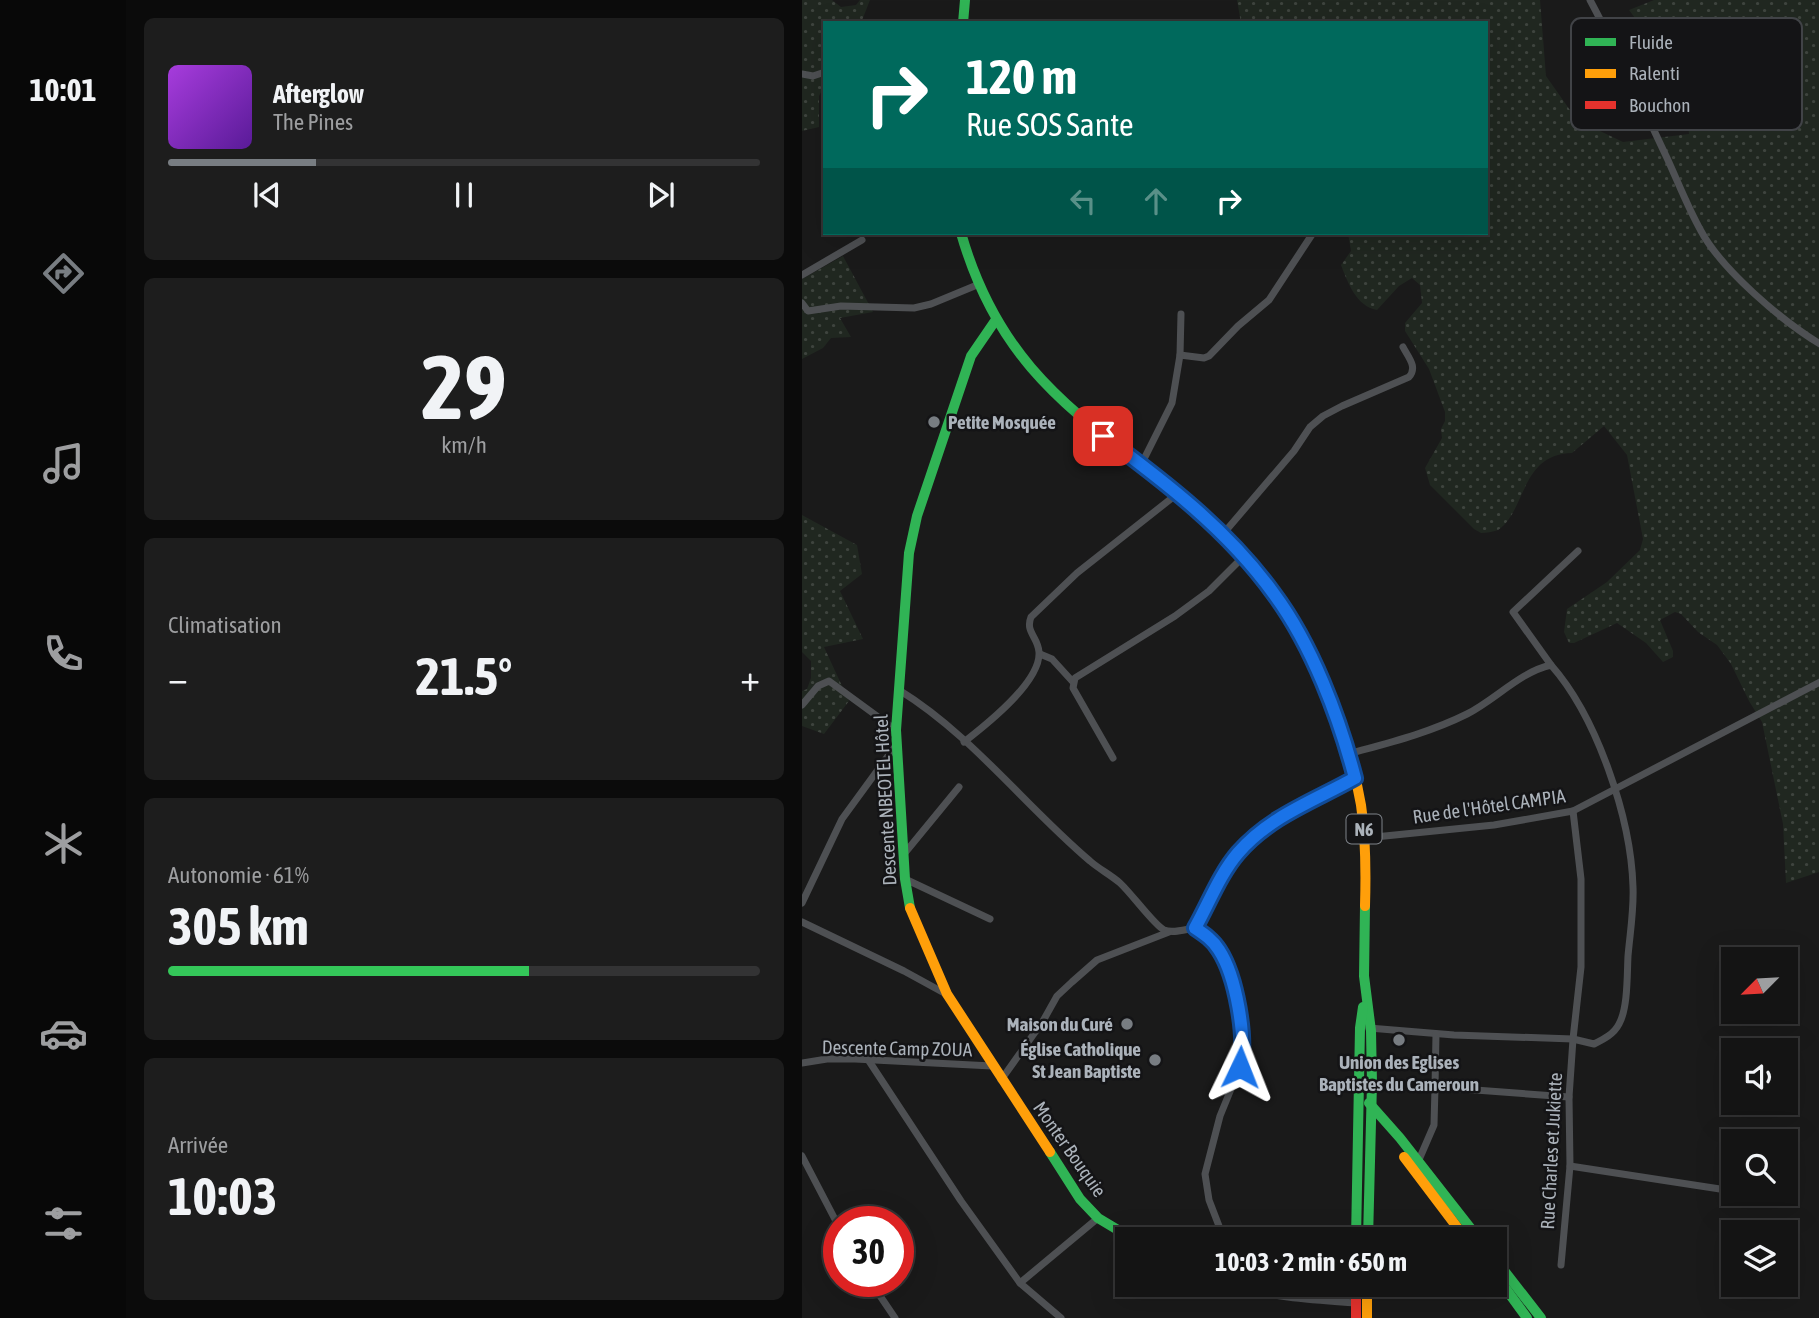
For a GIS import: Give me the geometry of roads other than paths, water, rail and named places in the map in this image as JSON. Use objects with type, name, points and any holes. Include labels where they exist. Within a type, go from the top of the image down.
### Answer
[{"type":"main road","points":[[963,21],[968,1]]},
{"type":"main road","points":[[962,235],[977,285],[995,321]]},
{"type":"main road","name":"N6","points":[[995,321],[1017,353],[1051,391],[1084,421],[1178,494],[1244,556],[1275,594],[1300,635],[1314,667],[1348,754],[1355,778],[1365,838],[1365,998],[1372,1106],[1368,1227]]},
{"type":"main road","name":"Descente NBEOTEL Hôtel","points":[[947,995],[910,908],[905,879],[896,730],[909,553],[916,516],[971,356],[995,321]]},
{"type":"main road","name":"Monter Bouquie","points":[[947,995],[1080,1199],[1098,1217],[1115,1228]]},
{"type":"main road","name":"N6","points":[[1356,1227],[1359,1096],[1366,1028]]},
{"type":"main road","points":[[1359,1096],[1372,1106],[1469,1227]]},
{"type":"main road","points":[[1359,1108],[1388,1136],[1457,1227]]},
{"type":"main road","points":[[1507,1276],[1541,1318]]},
{"type":"main road","points":[[1507,1290],[1527,1318]]},
{"type":"main road","points":[[1360,1297],[1367,1318]]},
{"type":"main road","points":[[1356,1318],[1363,1297]]},
{"type":"street","points":[[1591,0],[1600,18]]},
{"type":"street","points":[[802,74],[813,76],[823,73]]},
{"type":"street","points":[[1653,130],[1701,233],[1727,265],[1760,297],[1819,344]]},
{"type":"street","points":[[1180,355],[1204,358],[1209,356],[1238,326],[1269,300],[1312,235]]},
{"type":"street","points":[[802,275],[862,240]]},
{"type":"street","points":[[802,303],[805,311],[841,306],[914,308],[977,285]]},
{"type":"street","points":[[1142,465],[1172,403],[1180,355],[1181,314]]},
{"type":"street","points":[[1223,534],[1294,451],[1310,427],[1342,406],[1413,373],[1413,367],[1403,347]]},
{"type":"street","points":[[964,742],[1014,698],[1029,678],[1040,654],[1028,624],[1031,617],[1077,573],[1178,494]]},
{"type":"street","points":[[1366,1028],[1436,1034],[1573,1039],[1594,1044],[1611,1035],[1620,1023],[1625,998],[1633,889],[1623,817],[1585,717],[1566,683],[1513,612],[1578,551]]},
{"type":"street","points":[[1113,758],[1073,688],[1075,678],[1209,591],[1244,556]]},
{"type":"street","points":[[1040,654],[1052,659],[1073,682]]},
{"type":"street","points":[[1348,754],[1398,740],[1468,714],[1542,667],[1551,665]]},
{"type":"street","points":[[802,705],[818,686],[829,681],[896,730]]},
{"type":"street","name":"Rue de l'Hôtel CAMPIA","points":[[1365,838],[1494,825],[1573,811],[1819,682]]},
{"type":"street","points":[[899,690],[929,710],[1091,862],[1136,898],[1161,928],[1170,932]]},
{"type":"street","points":[[802,903],[842,819],[896,745]]},
{"type":"street","points":[[1195,928],[1239,852],[1295,808],[1355,778]]},
{"type":"street","points":[[904,853],[959,787]]},
{"type":"street","name":"Rue Charles et Jukiette","points":[[1561,1265],[1570,1166],[1569,1097],[1581,967],[1581,892],[1573,811]]},
{"type":"street","points":[[905,879],[990,919]]},
{"type":"street","points":[[802,922],[904,971],[947,995]]},
{"type":"street","points":[[1001,1080],[1043,1021],[1057,996],[1097,960],[1170,932],[1195,928],[1210,938],[1231,973],[1242,1043],[1240,1067],[1220,1116],[1205,1174],[1209,1200],[1219,1227]]},
{"type":"street","points":[[1418,1162],[1434,1125],[1436,1034]]},
{"type":"street","name":"Descente Camp ZOUA","points":[[802,1063],[827,1059],[992,1066]]},
{"type":"street","points":[[869,1061],[961,1201],[1020,1283],[1061,1318]]},
{"type":"street","points":[[1436,1087],[1569,1097]]},
{"type":"street","points":[[802,1156],[828,1206]]},
{"type":"street","points":[[1570,1166],[1721,1189]]},
{"type":"street","points":[[1020,1283],[1098,1217]]},
{"type":"street","points":[[880,1297],[894,1318]]},
{"type":"street","points":[[1279,1297],[1361,1302]]},
{"type":"place","name":"Petite Mosquée","points":[[934,422]]},
{"type":"place","name":"Maison du Curé","points":[[1127,1024]]},
{"type":"place","name":"Union des Eglises Baptistes du Cameroun","points":[[1399,1040]]},
{"type":"place","name":"Église Catholique St Jean Baptiste","points":[[1155,1060]]}]
